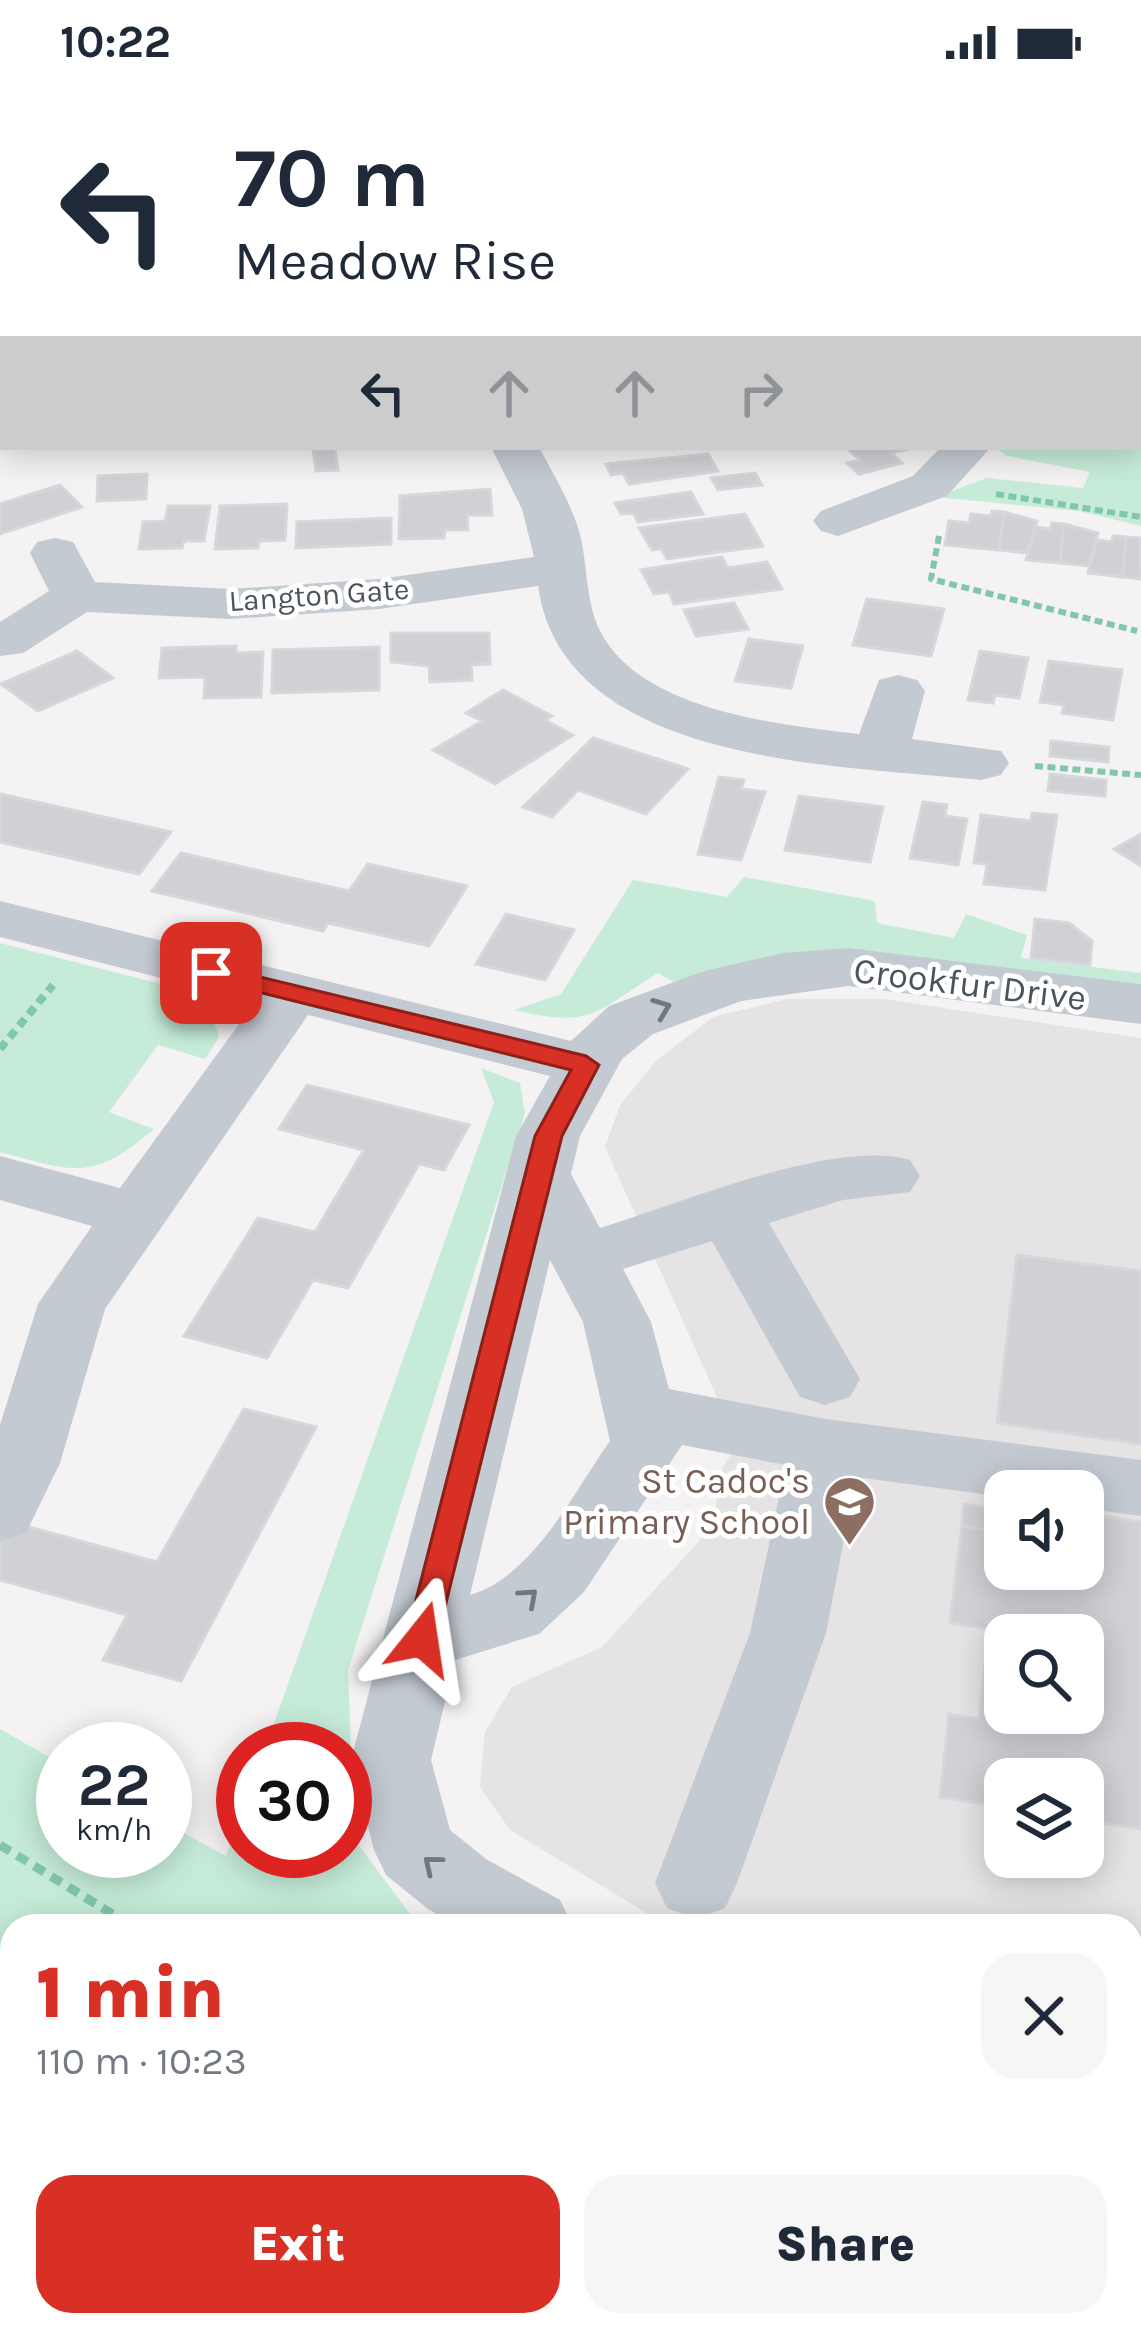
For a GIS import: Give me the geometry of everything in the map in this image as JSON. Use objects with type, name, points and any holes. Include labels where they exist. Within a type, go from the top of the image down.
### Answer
[{"type":"street","points":[[516,450],[554,529],[575,634],[591,659],[619,686],[678,717],[981,763]]},
{"type":"street","points":[[838,521],[950,467]]},
{"type":"street","name":"Langton Gate","points":[[5,642],[66,574],[230,604],[379,593],[560,568]]},
{"type":"street","points":[[882,750],[898,692]]},
{"type":"street","points":[[0,919],[586,1065]]},
{"type":"street","name":"Crookfur Drive","points":[[510,1914],[457,1884],[415,1850],[391,1760],[548,1136],[586,1065],[632,1020],[725,985],[783,972],[848,967],[1141,1004]]},
{"type":"street","points":[[0,1514],[24,1463],[72,1304],[292,994]]},
{"type":"street","points":[[422,1639],[512,1612],[558,1571],[647,1444],[617,1322],[539,1175]]},
{"type":"street","points":[[583,1257],[841,1178],[887,1176]]},
{"type":"street","points":[[0,1178],[135,1215]]},
{"type":"street","points":[[696,1883],[788,1634],[826,1413],[729,1212]]},
{"type":"street","points":[[640,1411],[826,1413],[1141,1487]]},
{"type":"path","points":[[950,467],[969,490],[1141,517]]},
{"type":"path","points":[[950,467],[931,579],[1137,631]]},
{"type":"path","points":[[981,763],[1141,775]]},
{"type":"path","points":[[0,1049],[89,942]]},
{"type":"path","points":[[0,1845],[112,1914]]},
{"type":"shaded area","name":"St Cadoc's Primary School","points":[[786,999],[884,999],[1141,1038],[1141,1914],[648,1914],[510,1830],[480,1787],[485,1732],[512,1687],[602,1647],[712,1527],[722,1468],[738,1444],[605,1147],[620,1105],[657,1060],[713,1017]]},
{"type":"green space","points":[[999,450],[1141,450],[1141,526],[1079,511],[936,497],[987,478],[1083,488],[1090,472],[1007,456]]},
{"type":"green space","points":[[744,877],[875,901],[877,923],[954,938],[966,914],[1027,935],[1021,958],[1141,973],[1141,990],[777,956],[675,983],[658,973],[604,1007],[577,1017],[514,1010],[561,994],[633,880],[727,897]]},
{"type":"green space","points":[[0,943],[181,989],[209,1008],[219,1037],[205,1059],[158,1045],[109,1112],[154,1129],[114,1158],[82,1168],[0,1152]]},
{"type":"green space","points":[[481,1068],[520,1083],[525,1113],[348,1670],[350,1722],[275,1722],[494,1102]]},
{"type":"green space","points":[[0,1729],[36,1750],[36,1878],[192,1878],[192,1838],[216,1851],[216,1878],[372,1878],[372,1863],[410,1914],[0,1914]]},
{"type":"building","points":[[313,450],[335,450],[338,470],[316,471]]},
{"type":"building","points":[[849,450],[904,450],[891,453],[902,463],[859,474],[847,463],[860,460]]},
{"type":"building","points":[[708,454],[718,471],[629,484],[623,473],[611,475],[606,464]]},
{"type":"building","points":[[755,473],[762,485],[718,490],[711,478]]},
{"type":"building","points":[[147,474],[146,499],[97,501],[98,476]]},
{"type":"building","points":[[60,485],[82,507],[0,534],[0,504]]},
{"type":"building","points":[[490,489],[492,515],[467,515],[468,530],[445,530],[444,538],[399,539],[400,496]]},
{"type":"building","points":[[691,492],[703,514],[638,522],[633,513],[621,514],[615,503]]},
{"type":"building","points":[[287,504],[285,540],[259,541],[258,548],[215,549],[220,506]]},
{"type":"building","points":[[168,506],[210,506],[204,541],[184,541],[182,548],[139,549],[143,522],[165,521]]},
{"type":"building","points":[[992,511],[1004,512],[999,550],[945,545],[949,521],[969,523],[971,514],[991,516]]},
{"type":"building","points":[[1004,512],[1037,521],[1027,553],[999,550]]},
{"type":"building","points":[[745,514],[763,546],[667,559],[661,549],[652,550],[639,528]]},
{"type":"building","points":[[391,518],[391,544],[296,548],[297,522]]},
{"type":"building","points":[[1052,523],[1064,524],[1060,563],[1026,560],[1036,527],[1050,529]]},
{"type":"building","points":[[1064,524],[1098,533],[1089,566],[1060,563]]},
{"type":"building","points":[[1113,536],[1126,537],[1123,577],[1088,573],[1097,540],[1112,542]]},
{"type":"building","points":[[1126,537],[1140,538],[1141,579],[1123,577]]},
{"type":"building","points":[[722,557],[728,568],[767,562],[782,589],[674,604],[669,592],[654,594],[641,570]]},
{"type":"building","points":[[867,599],[944,609],[931,656],[853,645]]},
{"type":"building","points":[[734,603],[748,629],[696,636],[684,610]]},
{"type":"building","points":[[391,633],[489,633],[490,664],[471,665],[472,680],[430,682],[429,666],[391,662]]},
{"type":"building","points":[[749,639],[803,646],[791,688],[735,681]]},
{"type":"building","points":[[236,646],[236,653],[263,652],[261,697],[204,698],[205,677],[159,678],[162,648]]},
{"type":"building","points":[[379,647],[379,690],[272,693],[273,650]]},
{"type":"building","points":[[77,651],[113,678],[38,711],[1,684]]},
{"type":"building","points":[[980,651],[1028,658],[1019,698],[995,695],[993,703],[968,700]]},
{"type":"building","points":[[1049,661],[1122,670],[1113,720],[1062,713],[1064,705],[1040,702]]},
{"type":"building","points":[[503,690],[552,716],[545,720],[573,735],[495,784],[433,750],[482,721],[466,713]]},
{"type":"building","points":[[593,738],[688,769],[646,814],[578,790],[552,817],[523,807]]},
{"type":"building","points":[[1051,741],[1109,747],[1108,762],[1050,756]]},
{"type":"building","points":[[1050,774],[1106,780],[1105,796],[1048,791]]},
{"type":"building","points":[[719,777],[744,780],[741,789],[765,792],[741,860],[698,854]]},
{"type":"building","points":[[0,794],[171,832],[139,874],[0,842]]},
{"type":"building","points":[[799,796],[883,807],[870,862],[785,850]]},
{"type":"building","points":[[923,802],[947,805],[945,816],[967,819],[958,865],[910,858]]},
{"type":"building","points":[[1032,813],[1057,815],[1045,890],[984,884],[987,864],[974,863],[981,815],[1031,821]]},
{"type":"building","points":[[1141,834],[1141,866],[1114,849]]},
{"type":"building","points":[[181,853],[349,891],[368,864],[467,886],[429,946],[328,923],[323,931],[152,891]]},
{"type":"building","points":[[506,914],[574,930],[545,980],[476,964]]},
{"type":"building","points":[[1035,919],[1069,923],[1092,941],[1090,965],[1031,958]]},
{"type":"building","points":[[307,1085],[469,1125],[444,1170],[419,1164],[348,1288],[313,1280],[267,1358],[184,1336],[258,1218],[315,1232],[364,1150],[279,1129]]},
{"type":"building","points":[[1017,1255],[1141,1271],[1141,1444],[997,1423]]},
{"type":"building","points":[[244,1409],[316,1427],[181,1681],[103,1660],[127,1615],[0,1580],[0,1519],[157,1562]]},
{"type":"building","points":[[964,1504],[984,1507],[984,1529],[962,1526]]},
{"type":"building","points":[[1104,1516],[1141,1522],[1141,1829],[1104,1823],[1104,1758],[984,1758],[984,1804],[940,1797],[949,1714],[979,1719],[984,1674],[984,1734],[1104,1734],[1104,1614],[984,1614],[984,1628],[950,1623],[962,1526],[984,1530],[984,1590],[1104,1590]]},
{"type":"place","name":"St Cadoc's Primary School","points":[[849,1548]]},
{"type":"route","points":[[211,973],[586,1065],[548,1136],[422,1639]]}]
